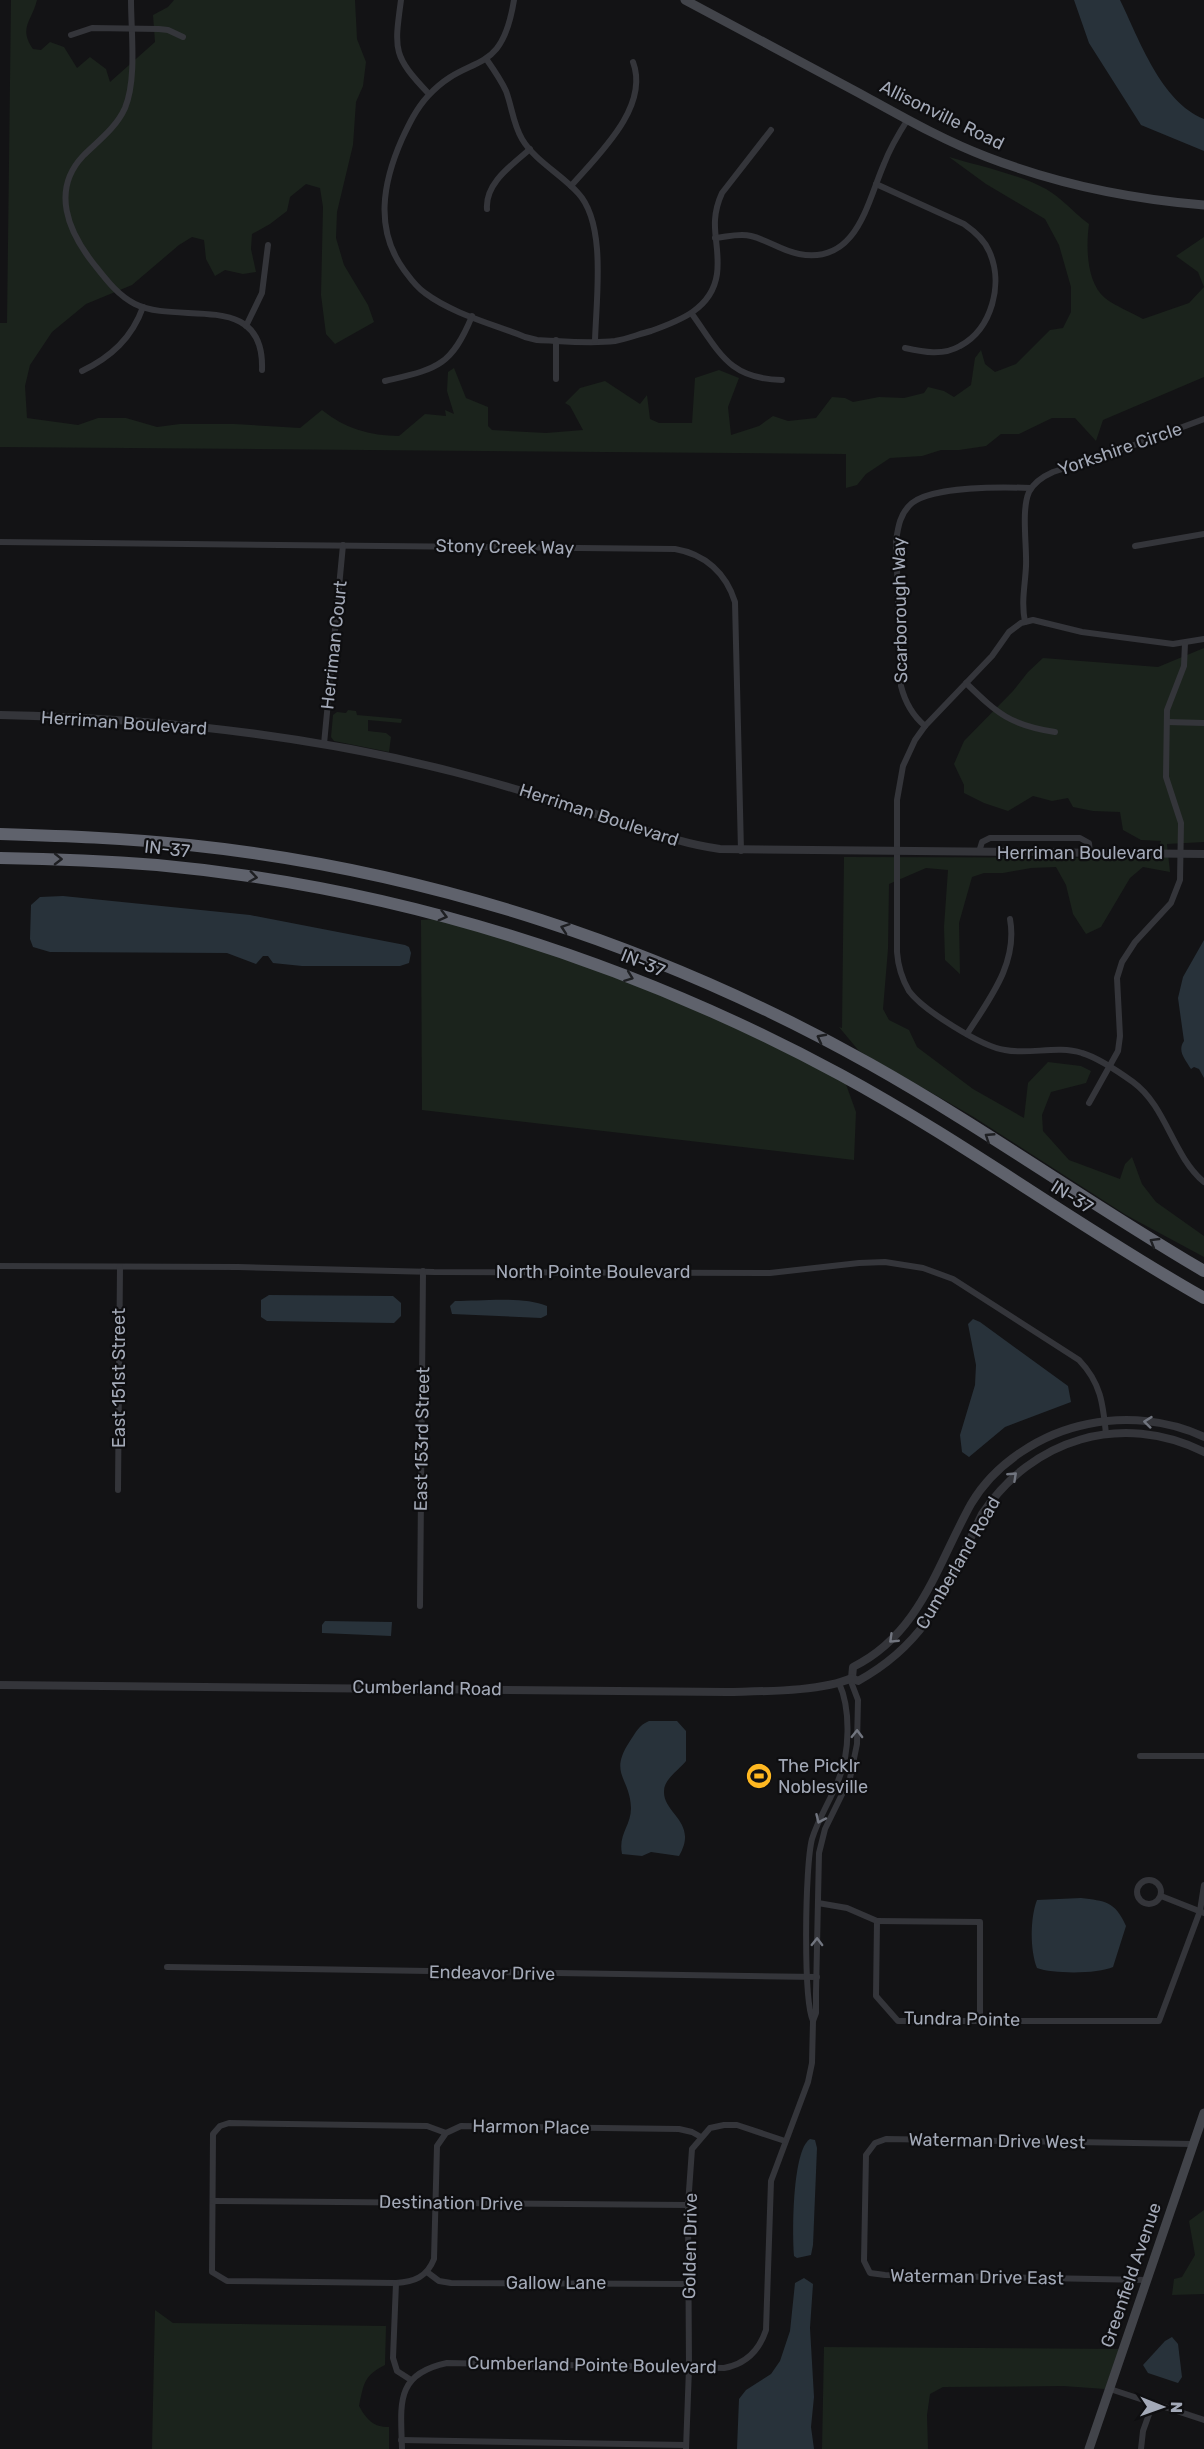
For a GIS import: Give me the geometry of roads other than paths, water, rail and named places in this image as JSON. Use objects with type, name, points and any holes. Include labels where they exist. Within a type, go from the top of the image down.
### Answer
[{"type":"highway","name":"IN-37","points":[[0,834],[132,840],[304,861],[435,890],[520,914],[614,946],[754,1005],[870,1065],[1204,1271]]},
{"type":"highway","name":"IN-37","points":[[0,858],[79,860],[159,866],[312,887],[394,904],[478,926],[609,969],[744,1026],[843,1076],[916,1118],[1127,1253],[1204,1298]]},
{"type":"main road","name":"Allisonville Road","points":[[684,0],[970,150],[1033,173],[1110,193],[1204,205]]},
{"type":"main road","name":"Greenfield Avenue","points":[[1089,2449],[1204,2113]]},
{"type":"street","points":[[132,0],[130,89],[124,110],[114,126],[83,156],[73,170],[67,187],[66,206],[72,233],[117,291],[143,307],[164,312],[214,313],[230,317],[246,326],[258,340],[262,369]]},
{"type":"street","points":[[401,0],[396,38],[398,51],[406,68],[429,94]]},
{"type":"street","points":[[514,0],[507,33],[502,43],[487,60],[450,79],[429,94],[413,116],[387,180],[383,204],[386,231],[399,264],[423,292],[434,300],[525,338],[556,340],[618,340],[662,327],[692,314],[705,302],[716,281],[718,261],[714,219],[722,193],[771,130]]},
{"type":"street","points":[[71,35],[92,28],[168,30],[183,37]]},
{"type":"street","points":[[487,60],[505,89],[517,130],[530,149],[571,186],[586,203],[596,231],[595,341]]},
{"type":"street","points":[[571,186],[617,132],[626,117],[636,86],[636,70],[633,62]]},
{"type":"street","points":[[715,238],[750,236],[800,254],[809,255],[829,252],[846,242],[867,213],[885,161],[908,119]]},
{"type":"street","points":[[487,209],[494,183],[530,149]]},
{"type":"street","points":[[876,184],[964,224],[986,245],[994,269],[994,289],[990,311],[986,321],[971,338],[960,346],[935,353],[905,348]]},
{"type":"street","points":[[246,326],[262,293],[268,245]]},
{"type":"street","points":[[82,371],[112,353],[121,344],[135,326],[143,307]]},
{"type":"street","points":[[692,314],[723,357],[738,371],[757,379],[782,380]]},
{"type":"street","points":[[385,381],[421,372],[443,362],[460,343],[472,316]]},
{"type":"street","points":[[556,340],[556,379]]},
{"type":"street","name":"Yorkshire Circle","points":[[1031,488],[1053,472],[1119,452],[1204,419]]},
{"type":"street","name":"Scarborough Way","points":[[925,726],[913,714],[903,696],[901,686],[896,541],[900,519],[912,503],[935,493],[1007,487],[1031,488]]},
{"type":"street","points":[[1025,622],[1022,599],[1026,570],[1027,500],[1031,488]]},
{"type":"street","points":[[1135,546],[1204,534]]},
{"type":"street","name":"Stony Creek Way","points":[[0,542],[675,549],[706,560],[719,572],[727,584],[735,602],[737,618],[741,851]]},
{"type":"street","name":"Herriman Court","points":[[324,744],[343,545]]},
{"type":"street","points":[[1204,639],[1173,644],[1082,632],[1044,621],[1025,622],[1009,632],[992,656],[925,726],[909,751],[900,779],[897,851],[897,952],[902,977],[917,1000],[967,1034],[988,1045],[1005,1050],[1066,1050],[1082,1053],[1133,1082],[1150,1098],[1191,1170],[1204,1182]]},
{"type":"street","points":[[1089,1103],[1109,1068],[1119,1044],[1117,988],[1119,970],[1126,953],[1171,903],[1180,880],[1182,854],[1180,819],[1166,782],[1167,705],[1184,666],[1185,643]]},
{"type":"street","points":[[966,683],[995,711],[1007,719],[1025,726],[1055,732]]},
{"type":"street","name":"Herriman Boulevard","points":[[0,716],[102,718],[166,723],[324,744],[430,766],[510,787],[690,844],[741,851],[1204,854]]},
{"type":"street","points":[[1167,722],[1204,723]]},
{"type":"street","points":[[979,852],[982,842],[990,837],[1069,838],[1088,841],[1090,853]]},
{"type":"street","points":[[967,1034],[994,992],[1004,971],[1012,943],[1010,919]]},
{"type":"street","name":"North Pointe Boulevard","points":[[0,1266],[770,1273],[885,1262],[923,1268],[953,1279],[1079,1360],[1093,1376],[1098,1386],[1106,1434]]},
{"type":"street","name":"East 151st Street","points":[[118,1490],[120,1267]]},
{"type":"street","name":"East 153rd Street","points":[[420,1606],[423,1271]]},
{"type":"street","name":"Cumberland Road","points":[[851,1679],[853,1667],[890,1642],[916,1612],[972,1503],[999,1469],[1031,1446],[1056,1433],[1105,1421],[1132,1420],[1159,1423],[1204,1437]]},
{"type":"street","name":"Cumberland Road","points":[[0,1685],[727,1692],[797,1688],[839,1683],[851,1679],[858,1681],[883,1666],[906,1647],[923,1628],[940,1602],[982,1514],[1012,1476],[1051,1451],[1081,1439],[1106,1434],[1141,1433],[1165,1437],[1204,1452]]},
{"type":"street","name":"Cumberland Pointe Boulevard","points":[[411,2380],[431,2366],[447,2363],[723,2368],[737,2366],[761,2345],[766,2330],[771,2181],[810,2072],[813,2021],[816,2013],[819,1853],[822,1838],[850,1778],[856,1754],[858,1700],[851,1679]]},
{"type":"street","name":"Cumberland Pointe Boulevard","points":[[813,2021],[809,2012],[807,1977],[809,1862],[811,1843],[842,1771],[847,1705],[839,1683]]},
{"type":"street","points":[[1140,1756],[1204,1756]]},
{"type":"street","points":[[1161,1896],[1202,1912],[1204,1885]]},
{"type":"street","points":[[818,1903],[847,1908],[877,1921],[980,1922],[980,2020]]},
{"type":"street","name":"Tundra Pointe","points":[[877,1921],[876,1996],[898,2021],[1159,2021],[1202,1912]]},
{"type":"street","name":"Endeavor Drive","points":[[167,1967],[817,1977]]},
{"type":"street","name":"Harmon Place","points":[[213,2201],[213,2133],[220,2126],[229,2123],[427,2126],[446,2133],[461,2126],[679,2129],[701,2137]]},
{"type":"street","points":[[701,2137],[710,2128],[737,2125],[785,2140]]},
{"type":"street","points":[[213,2201],[212,2272],[227,2282],[396,2283],[416,2280],[427,2272],[434,2259],[436,2153],[437,2146],[446,2133]]},
{"type":"street","name":"Golden Drive","points":[[686,2447],[689,2368],[688,2205],[692,2149],[701,2137]]},
{"type":"street","name":"Waterman Drive West","points":[[865,2212],[866,2155],[871,2146],[880,2140],[1193,2144]]},
{"type":"street","name":"Destination Drive","points":[[213,2201],[688,2205]]},
{"type":"street","name":"Waterman Drive East","points":[[865,2212],[864,2261],[867,2270],[874,2275],[1148,2280]]},
{"type":"street","name":"Gallow Lane","points":[[427,2272],[439,2281],[451,2283],[689,2284]]},
{"type":"street","points":[[396,2283],[393,2358],[397,2371],[411,2380],[402,2394],[402,2449]]},
{"type":"street","points":[[1110,2389],[1204,2420]]},
{"type":"street","points":[[1141,2449],[1143,2431],[1153,2403]]},
{"type":"street","points":[[402,2440],[686,2447]]},
{"type":"place","name":"The Picklr Noblesville","points":[[759,1776]]}]
